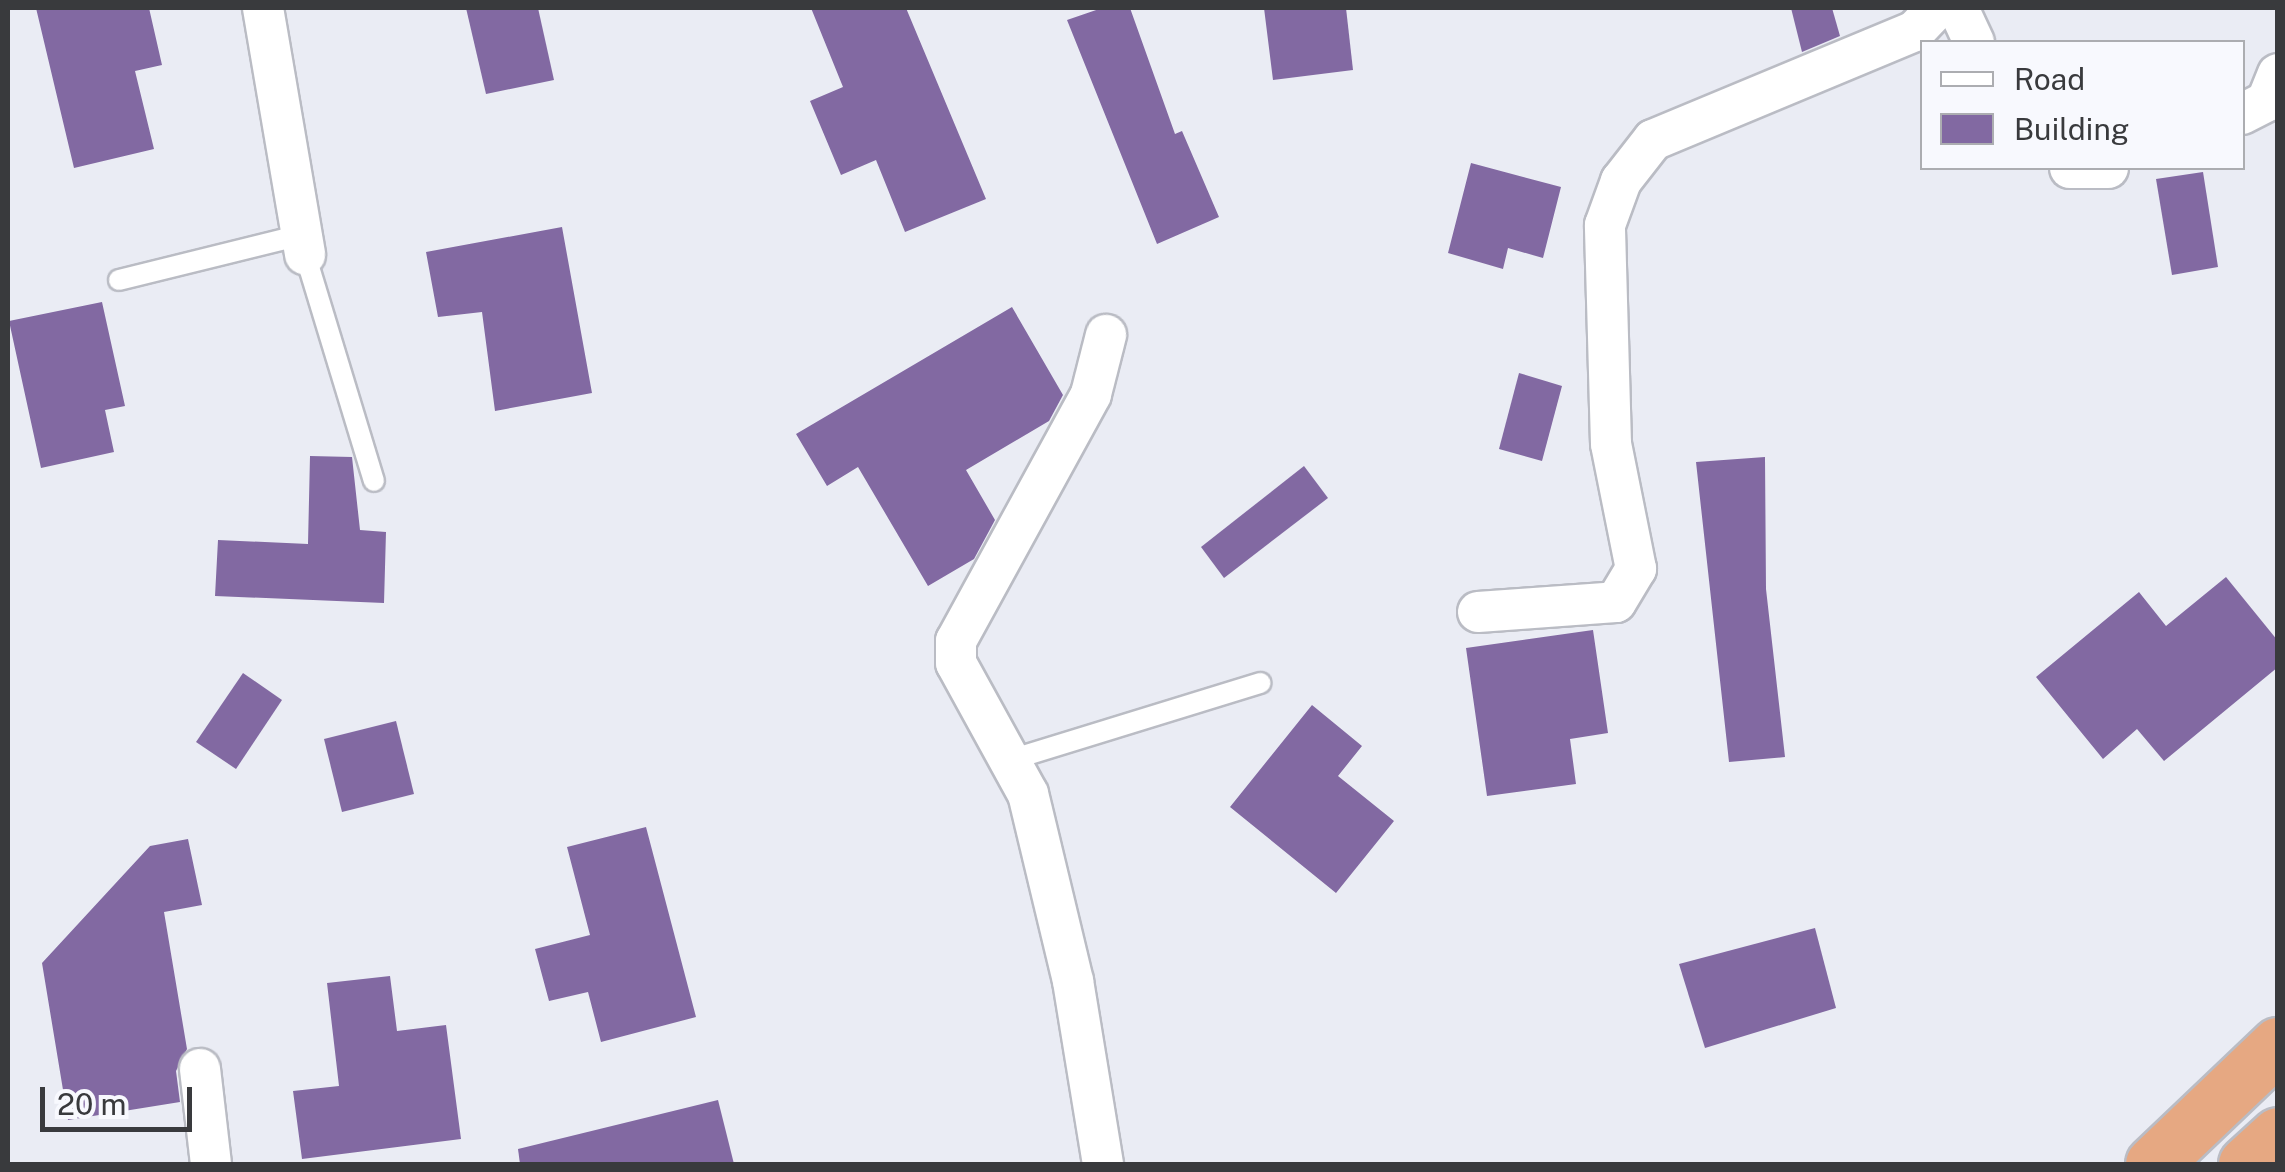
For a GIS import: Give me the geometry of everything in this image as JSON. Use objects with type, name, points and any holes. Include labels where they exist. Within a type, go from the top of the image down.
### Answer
[{"type":"highway","points":[[2152,1164],[2278,1045]]},
{"type":"highway","points":[[2246,1164],[2278,1135]]},
{"type":"street","points":[[263,8],[303,245]]},
{"type":"street","points":[[1478,612],[1616,602],[1636,569],[1612,444],[1605,225],[1621,182],[1653,140],[1915,31],[1937,8]]},
{"type":"street","points":[[1958,8],[1973,40]]},
{"type":"street","points":[[2245,112],[2267,101],[2278,74]]},
{"type":"street","points":[[1103,1164],[1073,981],[1028,794],[956,663],[956,640],[1091,394],[1106,335]]},
{"type":"street","points":[[200,1069],[212,1164]]},
{"type":"lane","points":[[119,280],[303,245],[374,481]]},
{"type":"lane","points":[[1010,760],[1260,683]]},
{"type":"building","points":[[36,8],[149,8],[162,65],[135,71],[154,149],[74,168]]},
{"type":"building","points":[[466,8],[538,8],[554,80],[486,94]]},
{"type":"building","points":[[811,8],[906,8],[986,199],[905,232],[876,160],[841,175],[810,101],[843,87]]},
{"type":"building","points":[[1102,8],[1130,8],[1175,134],[1182,131],[1219,217],[1157,244],[1067,20]]},
{"type":"building","points":[[1264,8],[1346,8],[1353,70],[1273,80]]},
{"type":"building","points":[[1791,8],[1832,8],[1840,36],[1802,52]]},
{"type":"building","points":[[1471,163],[1561,187],[1543,258],[1508,248],[1503,269],[1448,253]]},
{"type":"building","points":[[2203,172],[2218,267],[2172,275],[2156,179]]},
{"type":"building","points":[[562,227],[592,393],[495,411],[482,312],[438,317],[426,252]]},
{"type":"building","points":[[102,302],[125,406],[105,410],[114,452],[41,468],[9,321]]},
{"type":"building","points":[[1012,307],[1063,395],[1049,421],[966,470],[995,520],[974,559],[928,586],[858,467],[827,486],[796,434]]},
{"type":"building","points":[[1519,373],[1562,386],[1542,461],[1499,449]]},
{"type":"building","points":[[310,456],[352,457],[360,530],[386,532],[384,603],[215,596],[218,540],[308,544]]},
{"type":"building","points":[[1765,457],[1766,589],[1785,757],[1729,762],[1696,462]]},
{"type":"building","points":[[1304,466],[1328,498],[1224,578],[1201,547]]},
{"type":"building","points":[[2226,577],[2278,641],[2278,667],[2164,761],[2137,729],[2103,759],[2036,677],[2139,592],[2166,626]]},
{"type":"building","points":[[1593,630],[1608,733],[1570,739],[1576,784],[1487,796],[1466,648]]},
{"type":"building","points":[[243,673],[282,700],[236,769],[196,742]]},
{"type":"building","points":[[1312,705],[1362,746],[1338,776],[1394,821],[1336,893],[1230,807]]},
{"type":"building","points":[[396,721],[414,794],[342,812],[324,739]]},
{"type":"building","points":[[646,827],[696,1017],[601,1042],[588,992],[549,1001],[535,949],[590,935],[567,847]]},
{"type":"building","points":[[188,839],[202,905],[164,912],[187,1049],[176,1071],[180,1102],[68,1120],[42,963],[150,846]]},
{"type":"building","points":[[1815,928],[1836,1008],[1705,1048],[1679,964]]},
{"type":"building","points":[[390,976],[397,1031],[446,1025],[461,1139],[302,1159],[293,1091],[339,1086],[327,983]]},
{"type":"building","points":[[718,1100],[734,1164],[520,1164],[518,1149]]}]
